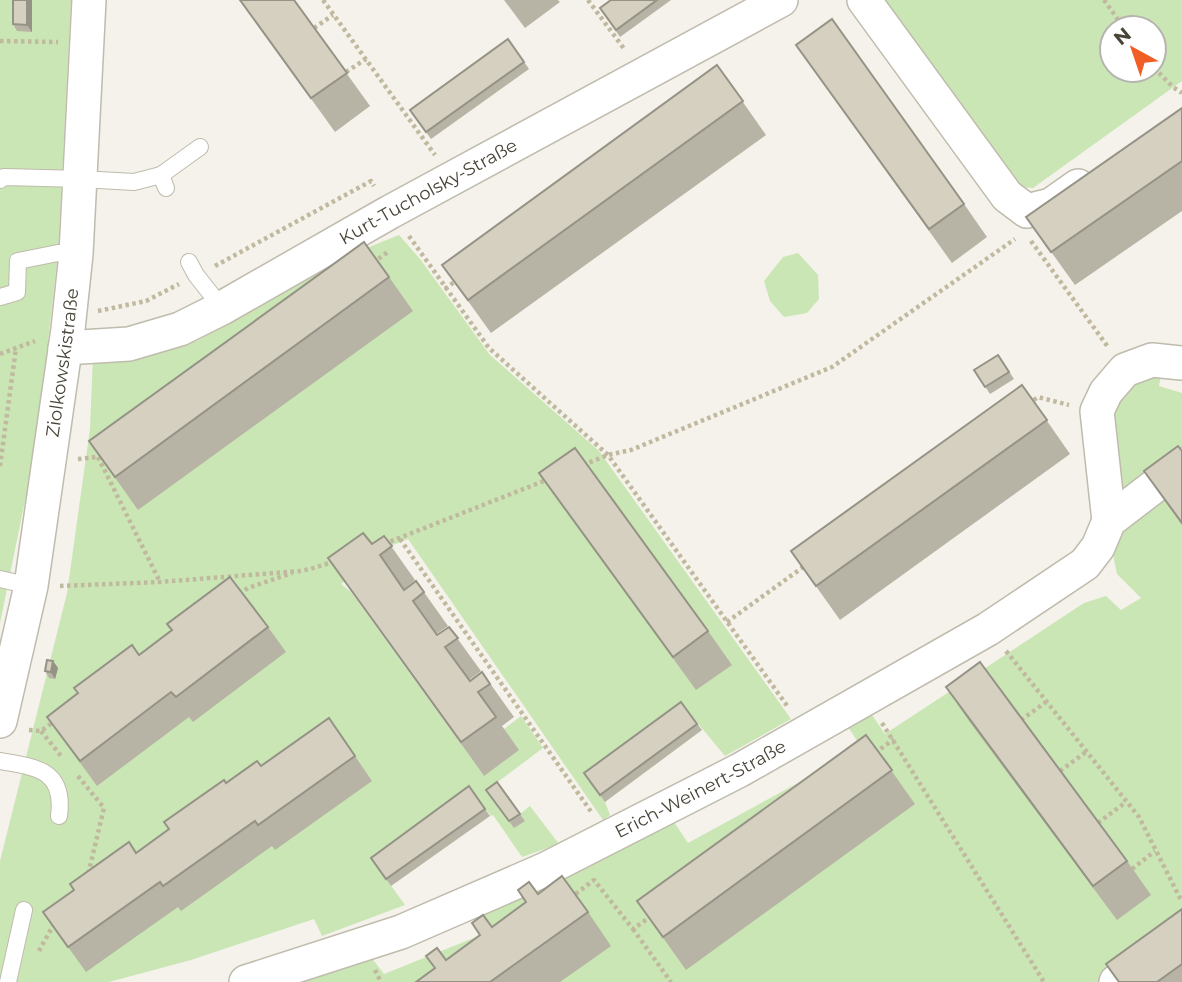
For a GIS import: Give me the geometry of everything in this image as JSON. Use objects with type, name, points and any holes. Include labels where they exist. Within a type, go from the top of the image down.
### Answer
[{"type":"street","name":"Ziolkowskistraße","points":[[14,726],[16,582],[50,457],[76,254],[89,0]]},
{"type":"street","name":"Kurt-Tucholsky-Straße","points":[[65,348],[129,344],[180,328],[222,308],[390,212],[781,0]]},
{"type":"street","points":[[864,0],[1007,196],[1027,211],[1051,205],[1106,166]]},
{"type":"street","points":[[1109,521],[1097,411],[1105,392],[1125,370],[1152,360],[1182,363]]},
{"type":"street","name":"Erich-Weinert-Straße","points":[[246,982],[401,932],[546,869],[597,837],[806,733],[988,629],[1086,564],[1098,547],[1109,521],[1182,466]]},
{"type":"street","points":[[1116,982],[1182,934]]},
{"type":"lane","points":[[0,180],[4,177],[163,181],[200,147]]},
{"type":"lane","points":[[0,297],[17,292],[18,261],[58,253],[76,254]]},
{"type":"lane","points":[[193,269],[222,308]]},
{"type":"lane","points":[[0,761],[33,766],[45,772],[56,783],[61,799],[59,816]]},
{"type":"lane","points":[[8,982],[24,910]]},
{"type":"path","points":[[323,0],[452,179]]},
{"type":"path","points":[[588,0],[643,75]]},
{"type":"path","points":[[314,28],[334,15]]},
{"type":"path","points":[[0,41],[87,42]]},
{"type":"path","points":[[346,72],[366,59]]},
{"type":"path","points":[[1168,82],[1182,93]]},
{"type":"path","points":[[70,306],[97,311],[146,301],[193,269],[236,256],[371,181],[390,212],[489,348],[608,455],[806,733]]},
{"type":"path","points":[[571,470],[608,455],[631,450],[832,366],[1014,239]]},
{"type":"path","points":[[366,268],[398,244]]},
{"type":"path","points":[[445,289],[467,272]]},
{"type":"path","points":[[0,466],[16,348]]},
{"type":"path","points":[[1020,410],[1038,397],[1097,411]]},
{"type":"path","points":[[50,457],[98,457],[109,450]]},
{"type":"path","points":[[98,457],[160,582]]},
{"type":"path","points":[[374,548],[559,475]]},
{"type":"path","points":[[400,539],[597,837]]},
{"type":"path","points":[[16,582],[160,582],[310,569],[349,556]]},
{"type":"path","points":[[727,622],[815,559]]},
{"type":"path","points":[[237,596],[248,588],[300,570]]},
{"type":"path","points":[[988,629],[1139,817],[1182,902]]},
{"type":"path","points":[[865,699],[894,739],[1044,982]]},
{"type":"path","points":[[1021,720],[1046,702]]},
{"type":"path","points":[[41,731],[61,716]]},
{"type":"path","points":[[14,726],[41,731],[65,760]]},
{"type":"path","points":[[865,760],[894,739]]},
{"type":"path","points":[[1060,771],[1086,751]]},
{"type":"path","points":[[72,769],[104,808],[85,886]]},
{"type":"path","points":[[1098,823],[1126,802]]},
{"type":"path","points":[[1132,869],[1155,851]]},
{"type":"path","points":[[563,904],[594,880],[671,982]]},
{"type":"path","points":[[633,929],[653,914]]},
{"type":"path","points":[[36,957],[58,918]]},
{"type":"green space","points":[[0,0],[71,0],[58,253],[36,447],[0,623]]},
{"type":"green space","points":[[881,0],[1182,0],[1182,81],[1033,188],[1020,187]]},
{"type":"green space","points":[[399,235],[420,259],[490,355],[599,451],[791,719],[725,756],[686,709],[605,802],[610,815],[603,820],[408,539],[383,549],[341,584],[351,592],[484,776],[504,729],[521,716],[543,748],[487,790],[525,821],[520,814],[530,806],[559,844],[522,857],[493,815],[491,816],[473,793],[376,865],[405,905],[322,936],[314,919],[191,960],[109,982],[0,982],[0,861],[67,593],[90,429],[93,354],[151,343],[154,355],[199,340],[354,253]]},
{"type":"green space","points":[[798,253],[818,275],[819,299],[807,313],[784,317],[770,301],[764,281],[783,257]]},
{"type":"green space","points":[[1162,371],[1159,386],[1182,393],[1182,452],[1122,496],[1109,413],[1128,380]]},
{"type":"green space","points":[[1182,478],[1182,982],[278,982],[371,957],[384,974],[481,935],[472,913],[674,822],[688,843],[862,748],[848,727],[870,712],[885,734],[1084,603],[1106,596],[1121,610],[1141,598],[1117,574],[1109,536]]},
{"type":"building","points":[[13,0],[27,0],[27,25],[13,24]]},
{"type":"building","points":[[240,0],[294,0],[347,73],[311,98]]},
{"type":"building","points":[[611,0],[657,0],[616,30],[600,8]]},
{"type":"building","points":[[832,19],[964,204],[929,229],[796,45]]},
{"type":"building","points":[[508,39],[524,62],[426,132],[410,110]]},
{"type":"building","points":[[717,65],[743,101],[468,300],[442,265]]},
{"type":"building","points":[[1182,108],[1182,161],[1051,252],[1026,217]]},
{"type":"building","points":[[364,242],[389,277],[115,477],[89,441]]},
{"type":"building","points":[[998,355],[1009,372],[985,387],[974,370]]},
{"type":"building","points":[[1022,385],[1047,420],[816,586],[791,551]]},
{"type":"building","points":[[1178,446],[1182,451],[1182,523],[1144,471]]},
{"type":"building","points":[[575,448],[708,631],[673,657],[539,473]]},
{"type":"building","points":[[363,533],[372,544],[384,536],[392,546],[380,555],[404,590],[416,581],[424,592],[413,601],[437,635],[449,627],[458,638],[445,647],[470,681],[482,672],[490,684],[478,692],[496,717],[461,742],[328,558]]},
{"type":"building","points":[[230,577],[268,627],[176,697],[171,692],[80,761],[47,717],[78,693],[74,688],[132,645],[139,655],[172,630],[167,624]]},
{"type":"building","points":[[47,660],[53,661],[51,672],[45,671]]},
{"type":"building","points":[[980,662],[1127,861],[1093,886],[946,687]]},
{"type":"building","points":[[681,702],[697,724],[600,795],[584,773]]},
{"type":"building","points":[[329,718],[355,756],[258,825],[255,821],[163,886],[160,882],[68,947],[43,912],[74,890],[70,884],[129,842],[136,853],[169,829],[164,822],[224,780],[226,783],[257,761],[261,766]]},
{"type":"building","points":[[866,735],[892,770],[663,937],[637,901]]},
{"type":"building","points":[[497,782],[520,814],[509,821],[486,790]]},
{"type":"building","points":[[469,786],[485,809],[386,879],[371,858]]},
{"type":"building","points":[[562,876],[588,912],[490,982],[416,982],[435,968],[426,956],[437,948],[446,960],[480,935],[472,923],[483,915],[492,927],[526,902],[518,890],[529,882],[538,894]]},
{"type":"building","points":[[1182,909],[1182,964],[1157,982],[1119,982],[1106,964]]}]
